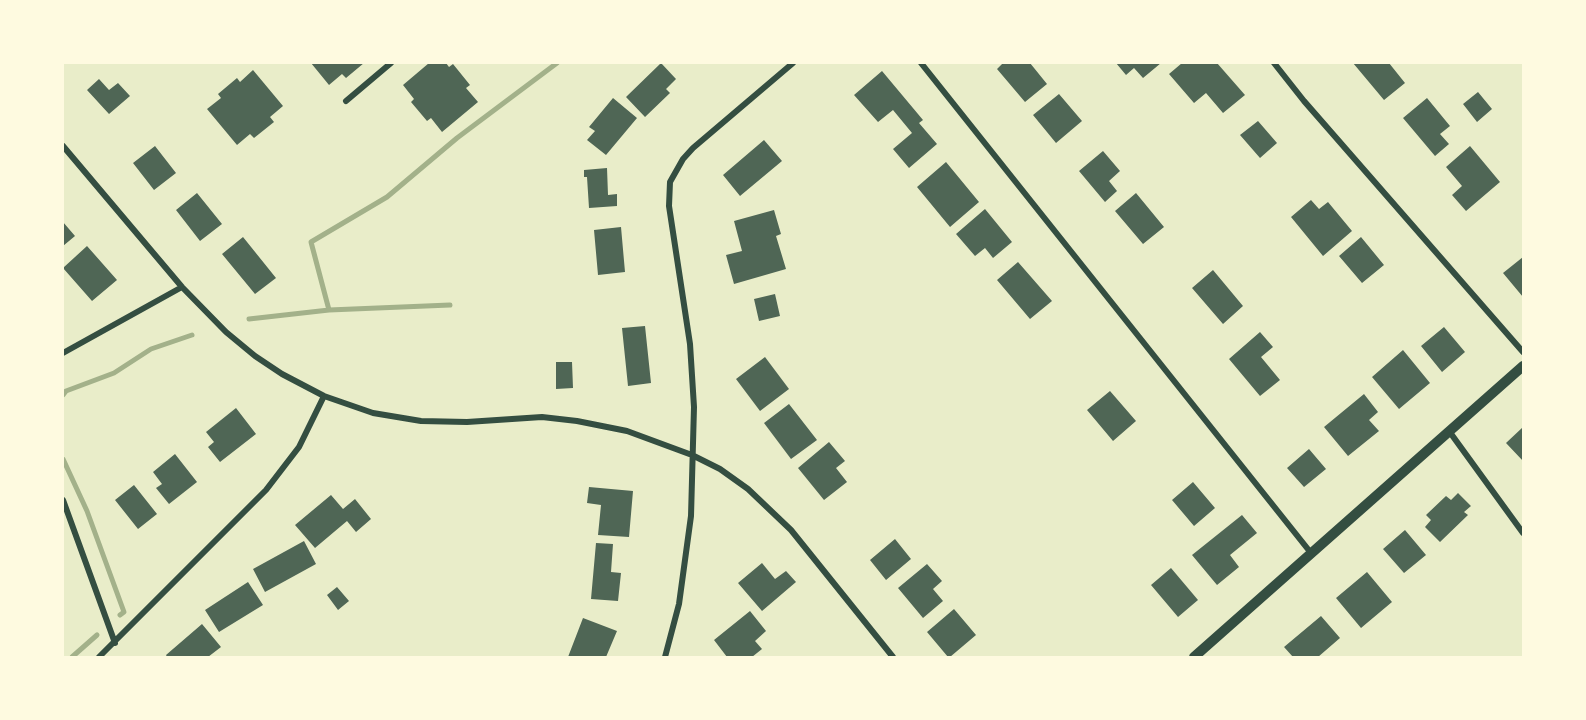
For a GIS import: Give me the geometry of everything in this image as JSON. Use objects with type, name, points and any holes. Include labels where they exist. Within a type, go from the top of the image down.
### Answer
[{"type":"street","points":[[346,101],[391,63]]},
{"type":"street","points":[[665,657],[679,604],[691,516],[694,407],[692,363],[669,206],[670,182],[683,159],[693,148],[793,63]]},
{"type":"street","points":[[921,63],[1311,553]]},
{"type":"street","points":[[1274,63],[1304,101],[1523,352]]},
{"type":"street","points":[[63,146],[182,287],[226,332],[255,356],[282,374],[324,396],[374,413],[421,421],[467,422],[542,417],[577,421],[627,431],[692,455],[720,469],[748,489],[791,530],[893,657]]},
{"type":"street","points":[[63,353],[182,287]]},
{"type":"street","points":[[1194,657],[1523,366]]},
{"type":"street","points":[[99,657],[266,490],[299,447],[324,396]]},
{"type":"street","points":[[1449,431],[1523,533]]},
{"type":"street","points":[[63,500],[115,643]]},
{"type":"building","points":[[311,63],[364,63],[346,78],[342,74],[329,85]]},
{"type":"building","points":[[429,63],[446,63],[449,67],[453,64],[470,85],[466,88],[478,102],[442,132],[431,118],[427,121],[411,102],[414,99],[403,85]]},
{"type":"building","points":[[661,63],[676,79],[666,89],[670,93],[645,117],[626,97]]},
{"type":"building","points":[[1003,63],[1030,63],[1047,84],[1025,102],[997,69]]},
{"type":"building","points":[[1116,63],[1161,63],[1143,78],[1134,68],[1126,75]]},
{"type":"building","points":[[1182,63],[1217,63],[1245,95],[1223,113],[1206,93],[1194,103],[1169,74]]},
{"type":"building","points":[[1353,63],[1389,63],[1405,83],[1384,100]]},
{"type":"building","points":[[253,70],[283,106],[270,117],[274,122],[254,138],[250,134],[237,145],[207,109],[221,98],[218,94],[237,78],[240,82]]},
{"type":"building","points":[[882,71],[923,120],[919,123],[937,144],[909,168],[893,149],[912,133],[893,110],[878,122],[854,95]]},
{"type":"building","points":[[99,79],[109,90],[118,83],[130,96],[109,114],[87,90]]},
{"type":"building","points":[[1478,92],[1492,109],[1477,122],[1463,104]]},
{"type":"building","points":[[1059,94],[1082,121],[1056,143],[1033,115]]},
{"type":"building","points":[[613,98],[637,118],[606,155],[587,140],[595,131],[589,127]]},
{"type":"building","points":[[1427,98],[1450,126],[1440,134],[1449,144],[1435,156],[1403,118]]},
{"type":"building","points":[[1258,121],[1277,143],[1260,158],[1240,135]]},
{"type":"building","points":[[764,140],[782,161],[740,196],[723,175]]},
{"type":"building","points":[[155,146],[176,173],[154,190],[133,163]]},
{"type":"building","points":[[1470,146],[1500,182],[1466,211],[1452,195],[1462,186],[1446,167]]},
{"type":"building","points":[[1103,151],[1120,171],[1109,181],[1117,191],[1105,202],[1079,171]]},
{"type":"building","points":[[946,162],[979,202],[950,227],[917,187]]},
{"type":"building","points":[[607,168],[608,195],[617,194],[617,206],[589,208],[587,177],[584,177],[584,170]]},
{"type":"building","points":[[197,193],[222,224],[200,241],[176,210]]},
{"type":"building","points":[[1136,193],[1164,227],[1143,244],[1115,211]]},
{"type":"building","points":[[1311,200],[1319,209],[1328,202],[1352,231],[1323,256],[1291,217]]},
{"type":"building","points":[[985,209],[1012,242],[993,258],[985,248],[975,256],[956,234]]},
{"type":"building","points":[[774,210],[781,234],[776,236],[786,269],[734,284],[726,255],[742,251],[734,221]]},
{"type":"building","points":[[63,222],[75,236],[63,246]]},
{"type":"building","points":[[621,227],[625,272],[598,275],[594,230]]},
{"type":"building","points":[[243,237],[276,278],[255,294],[222,254]]},
{"type":"building","points":[[1361,237],[1384,265],[1362,283],[1339,256]]},
{"type":"building","points":[[87,246],[117,280],[92,301],[63,268]]},
{"type":"building","points":[[1523,257],[1523,297],[1503,273]]},
{"type":"building","points":[[1018,262],[1052,301],[1030,319],[997,280]]},
{"type":"building","points":[[1213,270],[1243,306],[1223,324],[1192,288]]},
{"type":"building","points":[[775,294],[780,316],[759,321],[754,299]]},
{"type":"building","points":[[645,326],[651,383],[628,386],[622,328]]},
{"type":"building","points":[[1444,327],[1465,352],[1442,372],[1421,346]]},
{"type":"building","points":[[1260,332],[1273,347],[1261,357],[1280,380],[1260,396],[1229,359]]},
{"type":"building","points":[[1403,350],[1430,383],[1399,409],[1372,377]]},
{"type":"building","points":[[765,357],[789,389],[760,411],[736,379]]},
{"type":"building","points":[[556,362],[572,362],[573,388],[556,389]]},
{"type":"building","points":[[1110,391],[1136,421],[1113,441],[1087,410]]},
{"type":"building","points":[[1364,394],[1378,412],[1369,420],[1379,431],[1348,456],[1324,427]]},
{"type":"building","points":[[789,404],[817,440],[791,459],[764,423]]},
{"type":"building","points":[[236,408],[256,434],[220,462],[208,447],[214,442],[206,432]]},
{"type":"building","points":[[1523,427],[1523,461],[1506,443]]},
{"type":"building","points":[[829,442],[845,461],[836,468],[847,482],[824,500],[798,468]]},
{"type":"building","points":[[1309,449],[1326,469],[1304,487],[1287,468]]},
{"type":"building","points":[[175,454],[197,482],[169,504],[156,488],[162,484],[153,472]]},
{"type":"building","points":[[1193,482],[1215,508],[1194,526],[1172,500]]},
{"type":"building","points":[[134,485],[157,514],[138,529],[115,500]]},
{"type":"building","points":[[589,487],[633,491],[629,537],[598,535],[601,505],[587,503]]},
{"type":"building","points":[[1458,493],[1471,506],[1464,512],[1468,515],[1440,542],[1425,527],[1431,520],[1426,515],[1446,496],[1451,500]]},
{"type":"building","points":[[331,495],[343,509],[355,499],[371,519],[356,532],[347,521],[315,548],[295,525]]},
{"type":"building","points":[[1242,515],[1257,533],[1230,555],[1239,567],[1217,585],[1192,555]]},
{"type":"building","points":[[1405,530],[1426,555],[1404,573],[1383,549]]},
{"type":"building","points":[[895,539],[911,559],[886,580],[870,560]]},
{"type":"building","points":[[304,541],[316,564],[265,592],[253,569]]},
{"type":"building","points":[[596,543],[613,544],[611,572],[621,573],[618,601],[591,599]]},
{"type":"building","points":[[762,563],[775,579],[786,571],[796,582],[762,611],[738,583]]},
{"type":"building","points":[[927,564],[942,581],[933,589],[943,601],[923,618],[898,588]]},
{"type":"building","points":[[1171,568],[1198,600],[1178,617],[1151,585]]},
{"type":"building","points":[[1367,572],[1392,602],[1361,628],[1336,598]]},
{"type":"building","points":[[248,582],[263,605],[219,632],[205,610]]},
{"type":"building","points":[[337,587],[349,601],[338,610],[327,595]]},
{"type":"building","points":[[954,609],[976,635],[948,657],[927,632]]},
{"type":"building","points":[[750,611],[766,631],[755,641],[762,649],[752,657],[727,657],[714,640]]},
{"type":"building","points":[[1321,616],[1340,638],[1318,657],[1293,657],[1284,647]]},
{"type":"building","points":[[583,618],[617,631],[606,657],[568,657]]},
{"type":"building","points":[[202,624],[221,647],[208,657],[167,657],[166,655]]},
{"type":"waterway","points":[[249,319],[329,310],[311,242],[387,197],[457,138],[557,63]]},
{"type":"waterway","points":[[329,310],[450,305]]},
{"type":"waterway","points":[[63,395],[66,391],[114,373],[151,349],[192,335]]},
{"type":"waterway","points":[[63,459],[87,511],[124,612],[120,615]]},
{"type":"waterway","points":[[72,657],[97,635]]}]
